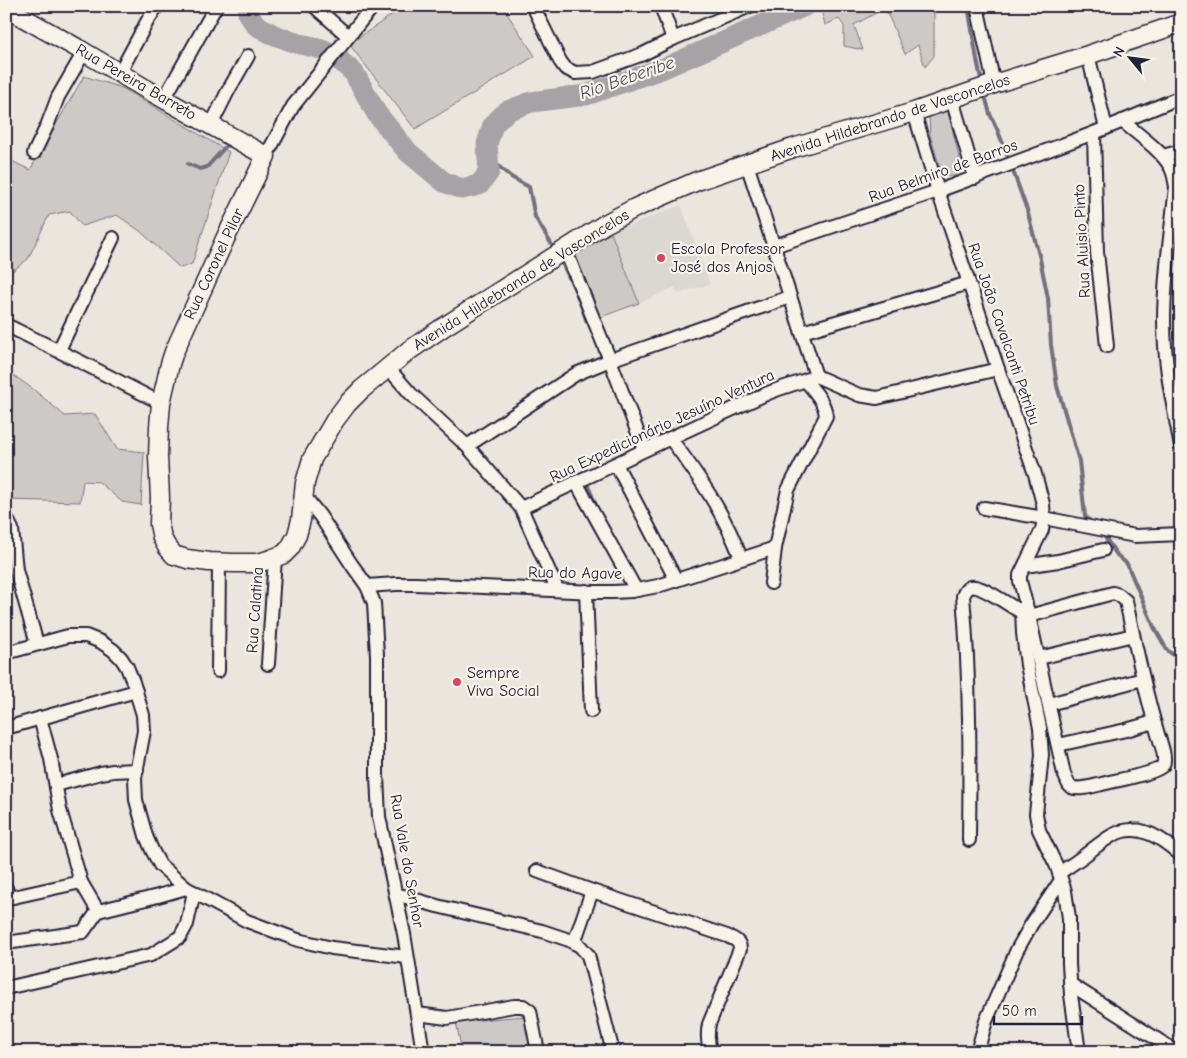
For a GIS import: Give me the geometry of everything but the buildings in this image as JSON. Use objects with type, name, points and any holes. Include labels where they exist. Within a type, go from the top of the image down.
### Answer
[{"type":"street","points":[[119,74],[157,6]]},
{"type":"street","points":[[164,100],[216,6]]},
{"type":"street","points":[[314,6],[348,36]]},
{"type":"street","name":"Rua Coronel Pilar","points":[[219,563],[187,559],[174,554],[162,538],[159,524],[158,457],[161,403],[170,364],[225,239],[266,156],[294,106],[348,36],[374,6]]},
{"type":"street","points":[[533,6],[560,62],[565,68],[575,73],[593,72],[643,54],[750,6]]},
{"type":"street","points":[[661,6],[673,39]]},
{"type":"street","points":[[977,6],[988,86]]},
{"type":"street","name":"Rua Pereira Barreto","points":[[6,8],[164,100],[266,156]]},
{"type":"street","name":"Avenida Hildebrando de Vasconcelos","points":[[280,556],[290,548],[301,520],[305,483],[312,459],[335,420],[352,400],[388,368],[442,328],[605,224],[634,208],[697,181],[793,148],[914,112],[1181,23]]},
{"type":"street","points":[[34,153],[58,97],[84,52]]},
{"type":"street","points":[[1088,55],[1106,128]]},
{"type":"street","points":[[211,125],[228,90],[248,56]]},
{"type":"street","name":"Rua Belmiro de Barros","points":[[774,246],[975,178],[1181,98]]},
{"type":"street","points":[[952,99],[975,178]]},
{"type":"street","name":"Rua João Cavalcanti Petribu","points":[[914,112],[969,283],[1036,474],[1043,504],[1044,518],[1042,530],[1020,575],[1020,581],[1024,595],[1025,614],[1039,658],[1064,774],[1069,785],[1077,789],[1151,772],[1162,767],[1164,756],[1143,679],[1126,601],[1119,595],[1113,594],[1025,614]]},
{"type":"street","points":[[1122,121],[1163,156],[1174,175],[1176,187],[1165,291],[1164,320],[1166,357],[1181,446]]},
{"type":"street","name":"Rua Aluisio Pinto","points":[[1094,133],[1097,252],[1107,346]]},
{"type":"street","points":[[1163,156],[1181,152]]},
{"type":"street","points":[[747,164],[802,332],[811,378],[826,409],[826,416],[788,490],[775,548],[771,583]]},
{"type":"street","points":[[59,350],[113,238]]},
{"type":"street","points":[[560,253],[610,360],[644,449]]},
{"type":"street","points":[[802,332],[969,283]]},
{"type":"street","points":[[467,446],[576,374],[610,360],[790,297]]},
{"type":"street","points":[[6,325],[161,403]]},
{"type":"street","points":[[388,368],[412,394],[467,446],[521,508],[557,590]]},
{"type":"street","points":[[811,378],[859,395],[877,398],[998,369]]},
{"type":"street","name":"Rua Expedicionário Jesuíno Ventura","points":[[521,508],[644,449],[767,394],[811,378]]},
{"type":"street","points":[[670,438],[699,479],[723,518],[741,558]]},
{"type":"street","points":[[616,464],[676,580]]},
{"type":"street","points":[[576,482],[636,590]]},
{"type":"street","name":"Rua Vale do Senhor","points":[[304,496],[320,516],[372,596],[375,611],[377,655],[379,817],[396,894],[423,1052]]},
{"type":"street","points":[[984,508],[1135,536],[1181,534]]},
{"type":"street","points":[[6,517],[12,529],[11,572],[37,644]]},
{"type":"street","name":"Rua do Agave","points":[[367,586],[425,584],[613,592],[636,590],[658,586],[775,548]]},
{"type":"street","points":[[1025,566],[1058,561],[1103,550]]},
{"type":"street","points":[[218,671],[219,563],[258,563],[280,556]]},
{"type":"street","name":"Rua Calatina","points":[[268,664],[280,556]]},
{"type":"street","points":[[968,840],[970,758],[968,665],[963,596],[969,587],[976,587],[1025,614],[1023,633],[1027,664],[1040,728],[1042,755],[1036,814],[1039,830],[1065,891],[1069,918],[1070,984],[1079,1052]]},
{"type":"street","points":[[586,591],[591,711]]},
{"type":"street","points":[[1039,658],[1133,635]]},
{"type":"street","points":[[6,653],[68,636],[86,636],[101,642],[121,658],[127,667],[143,715],[144,731],[135,778],[136,800],[146,836],[160,865],[190,890],[248,921],[305,942],[332,948],[407,957]]},
{"type":"street","points":[[1049,704],[1143,679]]},
{"type":"street","points":[[6,728],[136,691]]},
{"type":"street","points":[[40,718],[60,810],[81,882],[98,912]]},
{"type":"street","points":[[1058,745],[1154,722]]},
{"type":"street","points":[[56,785],[107,772],[137,770]]},
{"type":"street","points":[[977,1052],[986,1021],[1017,950],[1060,877],[1106,839],[1119,832],[1132,830],[1143,832],[1157,838],[1181,855]]},
{"type":"street","points":[[537,871],[736,940],[740,944],[740,950],[735,963],[709,1024],[707,1035],[711,1052]]},
{"type":"street","points":[[6,888],[9,898],[81,882]]},
{"type":"street","points":[[6,943],[84,932],[98,912],[158,896],[190,890]]},
{"type":"street","points":[[6,988],[151,955],[180,937],[187,924],[190,890]]},
{"type":"street","points":[[577,944],[592,891]]},
{"type":"street","points":[[396,894],[437,906],[542,931],[577,944],[588,955],[613,1052]]},
{"type":"street","points":[[1070,984],[1177,1052]]},
{"type":"street","points":[[417,1014],[447,1018],[523,1006],[530,1012],[538,1052]]},
{"type":"shaded area","points":[[405,6],[502,6],[535,56],[415,129],[349,44]]},
{"type":"shaded area","points":[[829,6],[934,6],[934,56],[925,67],[918,45],[905,54],[885,8],[854,25],[863,50],[844,46],[844,26],[839,19],[825,25],[821,9]]},
{"type":"shaded area","points":[[84,76],[122,88],[229,152],[192,264],[180,268],[140,231],[117,215],[82,226],[70,211],[49,215],[28,259],[6,276],[6,158],[30,170]]},
{"type":"shaded area","points":[[947,107],[962,169],[956,175],[944,176],[930,135],[929,115]]},
{"type":"shaded area","name":"Escola Professor José dos Anjos","points":[[681,205],[710,284],[678,294],[675,287],[639,303],[611,233],[625,222],[628,226]]},
{"type":"shaded area","points":[[611,233],[639,303],[598,318],[572,254]]},
{"type":"shaded area","points":[[6,370],[33,389],[65,416],[95,414],[117,449],[144,452],[141,505],[122,502],[99,482],[83,481],[80,502],[6,500]]},
{"type":"shaded area","points":[[526,1016],[534,1052],[462,1052],[456,1022]]},
{"type":"waterway","name":"Rio Beberibe","points":[[248,6],[248,14],[256,25],[272,34],[296,43],[322,49],[334,55],[354,73],[377,114],[408,152],[444,182],[462,189],[479,185],[489,172],[487,144],[493,125],[507,111],[531,102],[586,95],[664,68],[805,6]]},
{"type":"waterway","points":[[968,6],[982,83]]},
{"type":"waterway","points":[[984,92],[990,114],[1007,155]]},
{"type":"waterway","points":[[188,164],[200,169],[207,167],[229,145]]},
{"type":"waterway","points":[[488,157],[511,177],[529,187],[535,217],[555,250]]},
{"type":"waterway","points":[[1013,171],[1027,210],[1040,259],[1048,298],[1051,345],[1057,386],[1079,461],[1085,516],[1092,523]]},
{"type":"waterway","points":[[560,259],[575,290]]},
{"type":"waterway","points":[[579,299],[587,322]]},
{"type":"waterway","points":[[588,486],[596,505]]},
{"type":"waterway","points":[[1102,533],[1117,555],[1127,564],[1154,627],[1167,650],[1181,661]]},
{"type":"place","name":"Escola Professor José dos Anjos","points":[[661,258]]},
{"type":"place","name":"Sempre Viva Social","points":[[457,682]]}]
